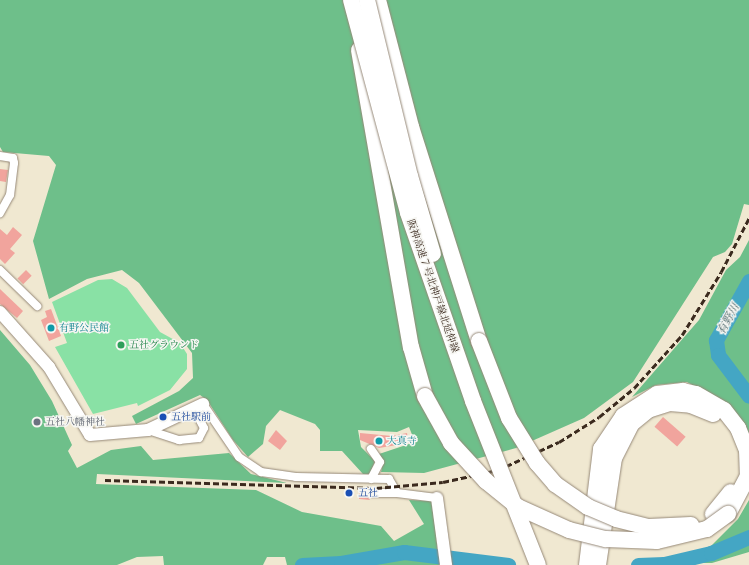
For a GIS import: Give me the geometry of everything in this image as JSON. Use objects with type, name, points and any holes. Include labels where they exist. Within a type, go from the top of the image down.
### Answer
[{"type":"highway","name":"阪神高速７号北神戸線北延伸線","points":[[350,0],[408,213],[473,401],[538,565]]},
{"type":"highway","name":"阪神高速７号北神戸線北延伸線","points":[[367,0],[410,176],[436,264],[511,477],[548,565]]},
{"type":"highway","points":[[378,0],[411,127],[479,341],[509,418],[537,464],[572,498],[601,514],[649,526],[691,525],[722,505],[736,480],[738,460],[734,442],[721,414]]},
{"type":"highway","points":[[355,17],[362,75],[416,370],[425,396],[451,443],[486,481],[518,507],[587,536],[642,541],[685,536],[707,529],[722,520],[738,500],[748,476],[747,450],[738,428],[721,414],[703,408],[670,403],[648,410],[631,424],[614,458],[595,542],[588,565]]},
{"type":"highway","points":[[595,542],[598,565]]},
{"type":"street","points":[[0,156],[13,158],[14,163],[10,195],[0,213]]},
{"type":"street","points":[[0,270],[37,306]]},
{"type":"street","points":[[1,315],[49,366],[87,433],[95,437],[148,430],[198,406]]},
{"type":"street","points":[[148,430],[179,440],[199,438],[204,428],[198,406]]},
{"type":"street","points":[[198,406],[239,457],[255,469],[296,477],[392,480],[398,493]]},
{"type":"street","points":[[371,449],[380,462],[371,479]]},
{"type":"street","points":[[370,492],[398,493],[437,498],[446,565]]},
{"type":"green space","points":[[0,0],[749,0],[749,205],[744,204],[732,244],[725,252],[713,257],[633,382],[584,418],[516,448],[424,473],[381,472],[383,463],[379,454],[415,442],[409,427],[397,432],[358,430],[361,447],[375,461],[370,474],[363,474],[342,451],[320,451],[320,430],[315,424],[280,410],[266,426],[263,444],[248,457],[233,440],[207,400],[200,395],[136,424],[132,416],[179,391],[193,378],[192,353],[139,283],[122,270],[87,279],[49,299],[33,241],[56,165],[49,156],[3,152],[0,147]]},
{"type":"green space","points":[[749,240],[749,435],[730,406],[687,382],[656,385],[632,397],[699,320],[726,270],[740,257]]},
{"type":"green space","name":"五社グラウンド","points":[[112,279],[127,288],[160,332],[180,343],[187,354],[187,369],[170,390],[138,406],[137,403],[93,414],[55,347],[67,343],[52,302],[98,280]]},
{"type":"green space","points":[[0,330],[30,365],[52,401],[72,445],[68,451],[77,468],[111,450],[141,446],[153,460],[229,453],[251,474],[287,483],[97,474],[96,484],[256,490],[302,512],[381,526],[394,541],[424,524],[409,500],[433,501],[439,565],[287,565],[285,557],[267,557],[263,565],[164,565],[163,556],[137,557],[117,565],[0,565]]},
{"type":"green space","points":[[749,500],[749,552],[712,563],[694,563],[738,519]]},
{"type":"building","points":[[0,169],[8,170],[6,182],[0,181]]},
{"type":"building","points":[[13,227],[22,235],[10,249],[15,253],[5,264],[0,259],[0,229],[7,235]]},
{"type":"building","points":[[26,270],[32,276],[23,284],[18,278]]},
{"type":"building","points":[[0,289],[23,311],[17,318],[0,304]]},
{"type":"building","name":"有野公民館","points":[[51,309],[61,336],[49,341],[41,320],[47,317],[45,311]]},
{"type":"building","points":[[663,417],[686,437],[677,446],[654,427]]},
{"type":"building","points":[[276,430],[287,441],[280,450],[268,441]]},
{"type":"building","name":"大真寺","points":[[360,433],[392,436],[407,433],[408,440],[403,444],[379,448],[360,440]]},
{"type":"building","points":[[359,491],[365,491],[370,500],[359,499]]},
{"type":"waterway","name":"有野川","points":[[749,281],[716,340],[718,355],[749,396]]},
{"type":"waterway","name":"有野川","points":[[638,565],[664,564],[711,553],[749,537]]},
{"type":"waterway","name":"有野川","points":[[302,565],[341,563],[404,552],[508,565]]},
{"type":"railway","points":[[105,480],[376,488],[443,482],[498,470],[559,442],[599,417],[634,388],[682,335],[721,272],[749,218]]},
{"type":"place","name":"有野公民館","points":[[51,328]]},
{"type":"place","name":"五社グラウンド","points":[[121,345]]},
{"type":"place","name":"五社駅前","points":[[163,417]]},
{"type":"place","name":"五社八幡神社","points":[[37,422]]},
{"type":"place","name":"大真寺","points":[[379,441]]},
{"type":"place","name":"五社","points":[[349,493]]}]
